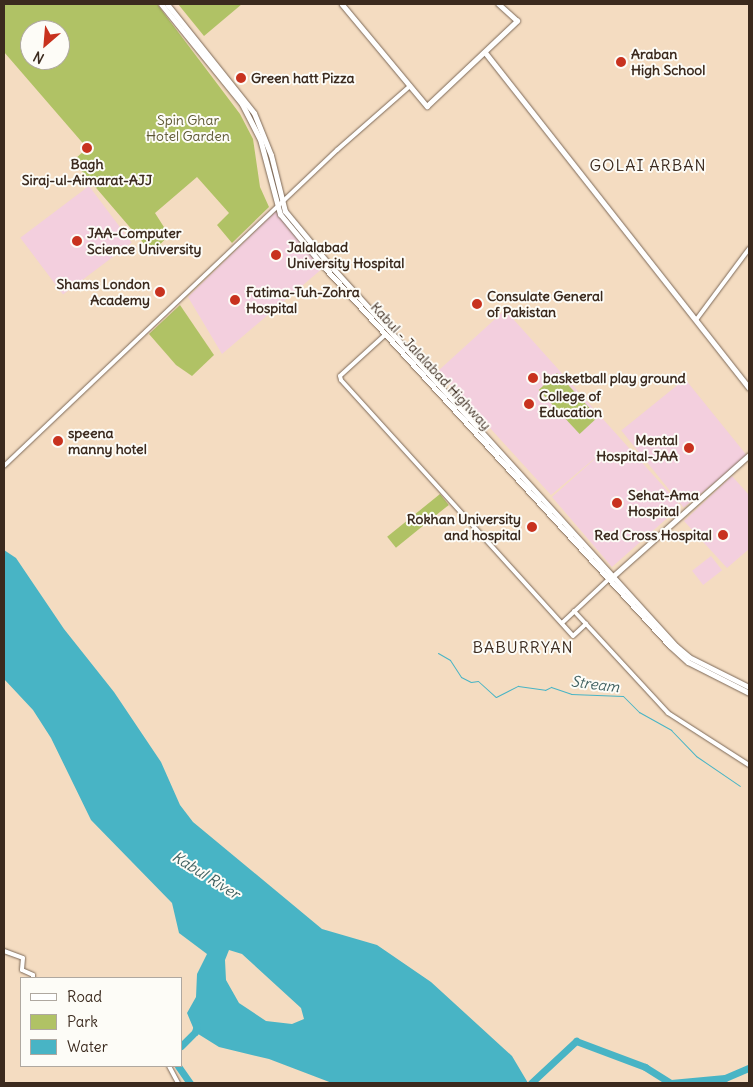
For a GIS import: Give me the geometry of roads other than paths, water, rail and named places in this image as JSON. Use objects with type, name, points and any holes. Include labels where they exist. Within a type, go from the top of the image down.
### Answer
[{"type":"highway","name":"Kabul - Jalalabad Highway","points":[[161,4],[230,89],[253,122],[266,156],[280,206],[318,260],[388,332],[682,658],[749,693]]},
{"type":"highway","name":"Kabul - Jalalabad Highway","points":[[167,4],[254,113],[270,155],[280,206]]},
{"type":"highway","name":"Kabul - Jalalabad Highway","points":[[611,578],[689,657],[749,687]]},
{"type":"main road","points":[[342,4],[427,106],[517,21],[498,4]]},
{"type":"main road","points":[[485,52],[749,388]]},
{"type":"main road","points":[[611,578],[749,455]]},
{"type":"street","points":[[4,466],[410,86]]},
{"type":"street","points":[[696,320],[749,249]]},
{"type":"street","points":[[388,332],[340,376],[341,380],[573,636],[586,624]]},
{"type":"street","points":[[562,623],[611,578]]},
{"type":"street","points":[[574,611],[668,713],[749,764]]},
{"type":"street","points":[[4,951],[23,958],[22,970],[33,975],[33,977]]},
{"type":"street","points":[[170,1067],[178,1083]]},
{"type":"water","name":"Kabul River","points":[[4,550],[16,558],[64,629],[114,692],[161,762],[180,805],[193,822],[322,929],[377,945],[431,982],[512,1056],[528,1083],[332,1083],[269,1059],[219,1047],[195,1032],[187,1013],[196,997],[197,974],[207,954],[179,933],[172,903],[91,820],[51,738],[33,710],[4,679]],"holes":[[[229,950],[242,954],[301,1008],[304,1019],[292,1024],[266,1021],[239,1003],[226,980],[225,960]]]},
{"type":"waterway","name":"Stream","points":[[438,653],[450,660],[461,677],[471,682],[478,681],[496,697],[518,686],[545,690],[551,687],[571,694],[623,696],[639,712],[671,730],[696,756],[740,786]]},
{"type":"waterway","points":[[182,1045],[195,1032],[197,1025]]},
{"type":"waterway","points":[[531,1083],[576,1041],[645,1067],[671,1083],[725,1078],[749,1068]]},
{"type":"waterway","points":[[179,1067],[190,1083]]},
{"type":"place","name":"Araban High School","points":[[621,62]]},
{"type":"place","name":"Green hatt Pizza","points":[[241,78]]},
{"type":"place","name":"Bagh Siraj-ul-Aimarat-AJJ","points":[[87,148]]},
{"type":"place","name":"JAA-Computer Science University","points":[[77,241]]},
{"type":"place","name":"Jalalabad University Hospital","points":[[276,255]]},
{"type":"place","name":"Shams London Academy","points":[[160,292]]},
{"type":"place","name":"Fatima-Tuh-Zohra Hospital","points":[[235,300]]},
{"type":"place","name":"Consulate General of Pakistan","points":[[477,304]]},
{"type":"place","name":"basketball play ground","points":[[533,378]]},
{"type":"place","name":"College of Education","points":[[529,404]]},
{"type":"place","name":"speena manny hotel","points":[[58,441]]},
{"type":"place","name":"Mental Hospital-JAA","points":[[689,448]]},
{"type":"place","name":"Sehat-Ama Hospital","points":[[617,503]]},
{"type":"place","name":"Rokhan University and hospital","points":[[532,527]]},
{"type":"place","name":"Red Cross Hospital","points":[[723,535]]},
{"type":"district","name":"GOLAI ARBAN","points":[[648,165]]},
{"type":"district","name":"BABURRYAN","points":[[523,647]]},
{"type":"park label","name":"Spin Ghar Hotel Garden","points":[[188,128]]}]
